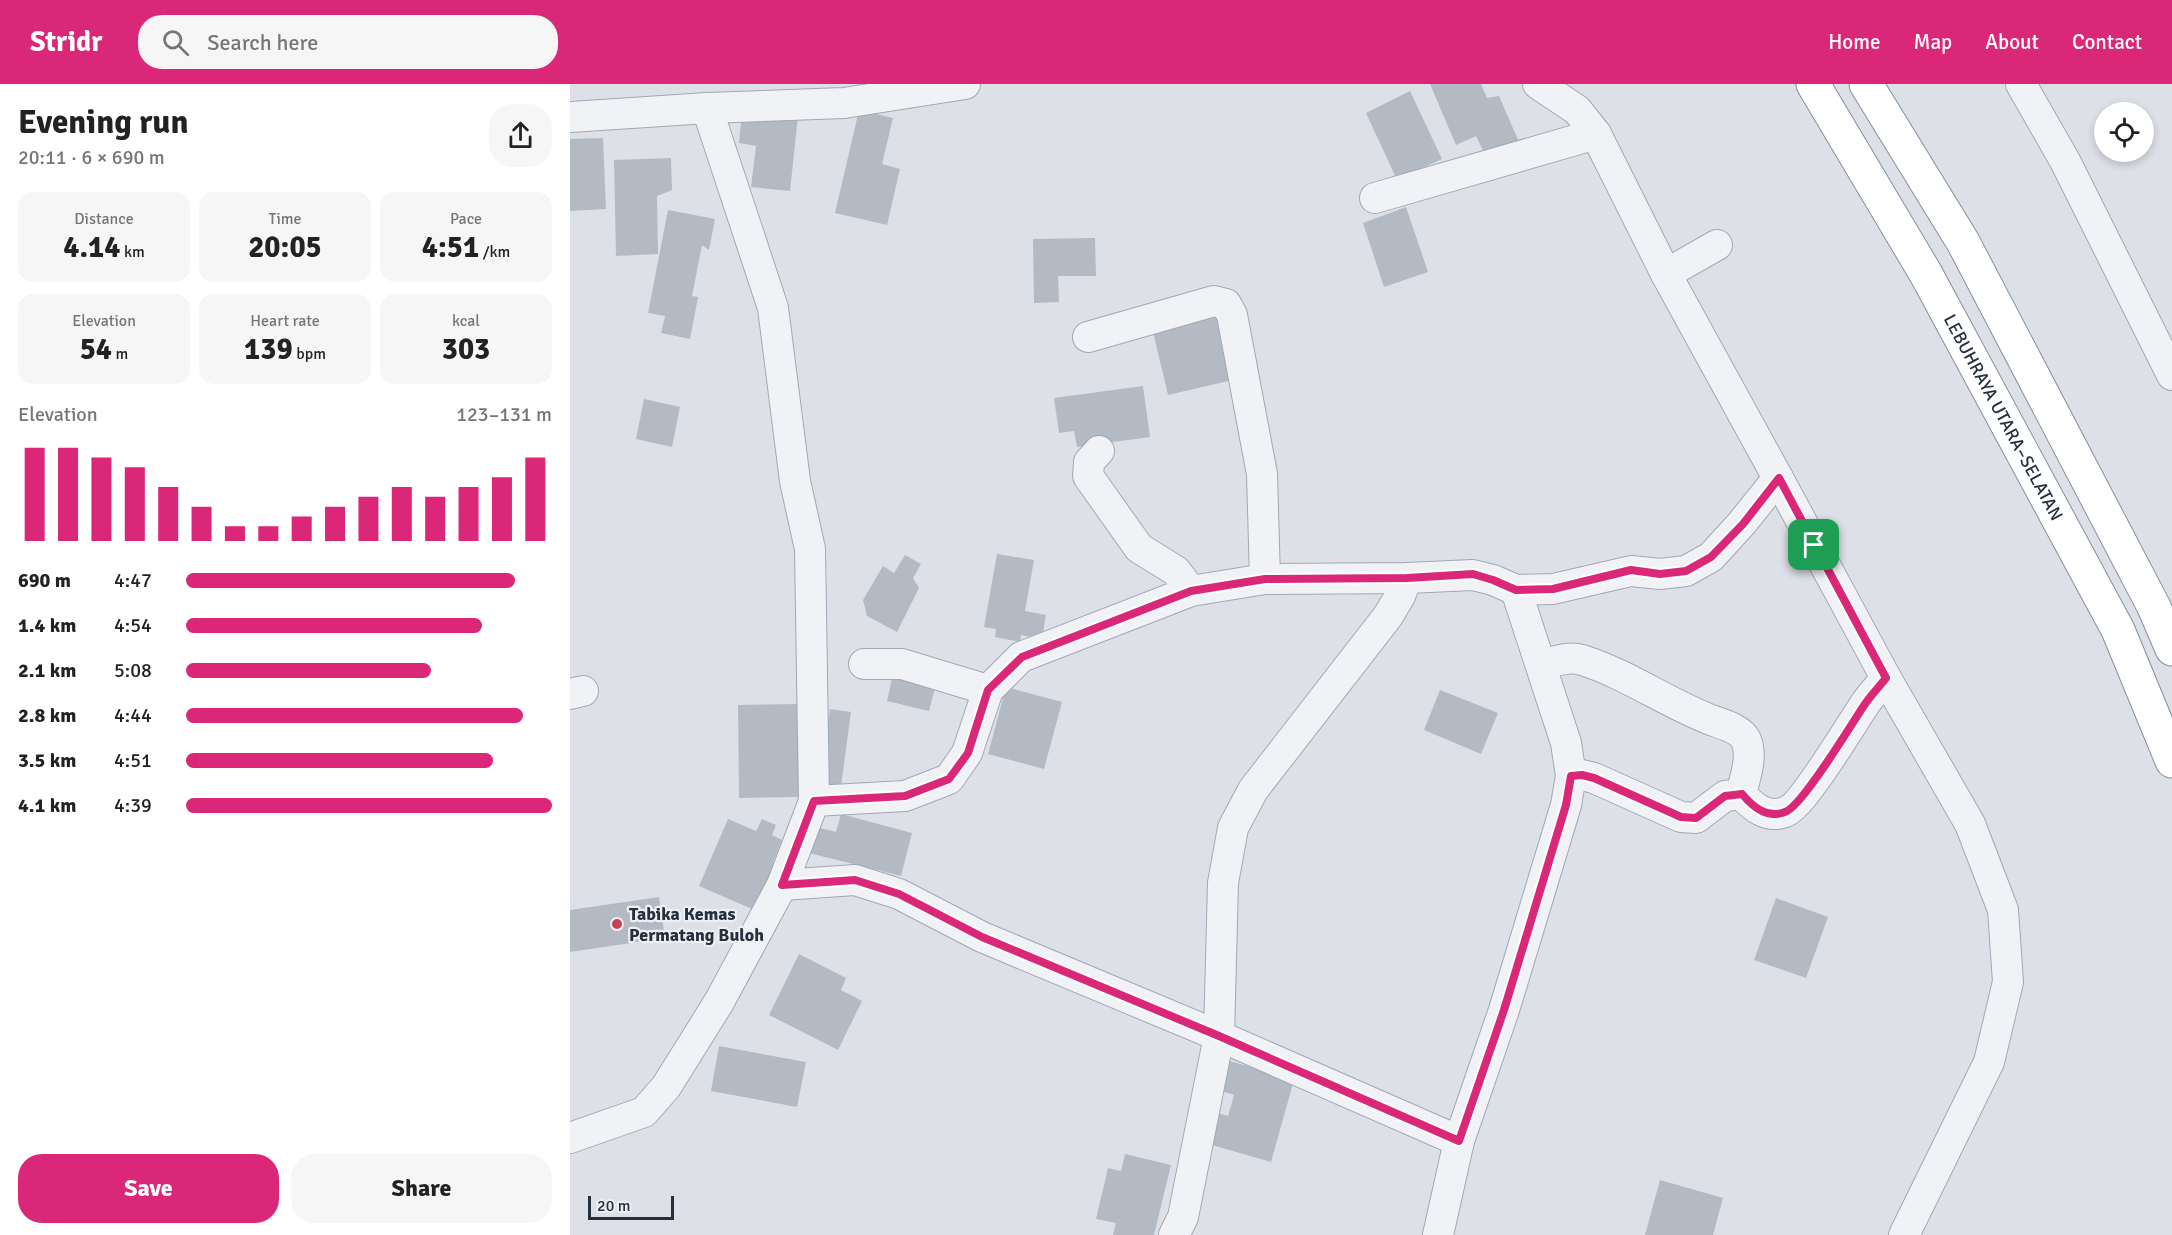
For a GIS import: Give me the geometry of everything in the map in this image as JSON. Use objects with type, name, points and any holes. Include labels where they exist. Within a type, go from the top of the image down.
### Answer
[{"type":"highway","name":"LEBUHRAYA UTARA–SELATAN","points":[[1813,84],[1926,274],[2112,619],[2172,760]]},
{"type":"highway","points":[[1866,84],[1963,242],[2154,607],[2172,649]]},
{"type":"street","points":[[570,117],[707,108],[844,103],[965,84]]},
{"type":"street","points":[[1538,84],[1577,110],[1596,134],[1666,274],[1886,678],[1970,824],[2003,910],[2008,982],[1989,1062],[1904,1235]]},
{"type":"street","points":[[2021,84],[2065,160],[2172,375]]},
{"type":"street","points":[[570,1138],[644,1112],[666,1087],[719,1002],[782,885],[814,801],[810,549],[795,482],[773,308],[707,108]]},
{"type":"street","points":[[1375,198],[1596,134]]},
{"type":"street","points":[[1666,274],[1717,245]]},
{"type":"street","points":[[1088,337],[1214,302],[1226,304],[1232,315],[1262,474],[1265,579]]},
{"type":"street","points":[[1098,451],[1089,462],[1088,476],[1139,548],[1176,571],[1191,591]]},
{"type":"street","points":[[814,801],[905,796],[949,779],[968,753],[988,690],[1022,657],[1191,591],[1265,579],[1407,578],[1473,574],[1516,590],[1553,589],[1631,570],[1660,574],[1686,571],[1711,557],[1743,524],[1779,478]]},
{"type":"street","points":[[1174,1235],[1183,1217],[1219,1036],[1222,883],[1233,828],[1253,790],[1388,616],[1407,578]]},
{"type":"street","points":[[1438,1235],[1459,1141],[1511,987],[1566,805],[1571,776],[1566,743],[1516,590]]},
{"type":"street","points":[[1542,665],[1567,658],[1582,660],[1616,674],[1692,713],[1734,729],[1746,738],[1750,752],[1742,794]]},
{"type":"street","points":[[864,664],[902,664],[988,690]]},
{"type":"street","points":[[1742,794],[1753,807],[1772,815],[1788,812],[1808,790],[1866,701],[1886,678]]},
{"type":"street","points":[[1571,776],[1582,775],[1594,778],[1681,817],[1696,818],[1725,796],[1742,794]]},
{"type":"street","points":[[782,885],[855,880],[899,894],[982,937],[1219,1036],[1459,1141]]},
{"type":"building","points":[[1430,84],[1481,84],[1487,98],[1499,96],[1519,142],[1486,157],[1476,136],[1456,145]]},
{"type":"building","points":[[1410,91],[1442,159],[1397,180],[1366,113]]},
{"type":"building","points":[[859,110],[893,118],[882,164],[900,169],[887,225],[835,213]]},
{"type":"building","points":[[742,111],[798,116],[790,191],[751,187],[756,146],[739,143]]},
{"type":"building","points":[[603,138],[606,209],[570,211],[570,139]]},
{"type":"building","points":[[671,158],[672,190],[657,196],[658,254],[616,256],[614,160]]},
{"type":"building","points":[[1406,207],[1428,272],[1384,287],[1363,223]]},
{"type":"building","points":[[668,210],[715,219],[709,250],[702,245],[692,296],[698,297],[690,339],[661,333],[665,316],[648,313]]},
{"type":"building","points":[[1095,238],[1096,276],[1058,276],[1059,302],[1034,303],[1033,239]]},
{"type":"building","points":[[1222,316],[1237,379],[1168,395],[1153,332]]},
{"type":"building","points":[[1143,386],[1150,437],[1077,447],[1074,431],[1059,433],[1054,398]]},
{"type":"building","points":[[644,399],[680,407],[672,447],[636,439]]},
{"type":"building","points":[[997,554],[1034,560],[1025,611],[1046,615],[1042,639],[1021,635],[1020,642],[995,637],[996,629],[984,627]]},
{"type":"building","points":[[905,555],[921,564],[913,578],[919,588],[897,632],[867,616],[863,600],[883,566],[894,573]]},
{"type":"building","points":[[893,674],[936,684],[929,711],[887,701]]},
{"type":"building","points":[[1006,687],[1062,702],[1044,769],[988,754]]},
{"type":"building","points":[[1440,690],[1498,713],[1481,754],[1424,730]]},
{"type":"building","points":[[800,704],[800,797],[739,798],[738,705]]},
{"type":"building","points":[[830,709],[851,712],[841,786],[820,783]]},
{"type":"building","points":[[841,814],[912,833],[901,876],[809,853],[816,827],[836,832]]},
{"type":"building","points":[[728,819],[756,831],[762,819],[776,825],[772,835],[782,840],[773,862],[780,864],[759,912],[699,886]]},
{"type":"building","name":"Tabika Kemas Permatang Buloh","points":[[659,897],[665,938],[570,952],[570,910]]},
{"type":"building","points":[[1776,898],[1828,917],[1806,978],[1754,960]]},
{"type":"building","points":[[799,954],[846,978],[841,990],[862,1001],[838,1050],[769,1015]]},
{"type":"building","points":[[719,1046],[806,1062],[797,1107],[711,1091]]},
{"type":"building","points":[[1230,1061],[1294,1080],[1271,1162],[1205,1143],[1214,1112],[1228,1116],[1234,1095],[1221,1091]]},
{"type":"building","points":[[1125,1154],[1171,1165],[1154,1235],[1113,1235],[1116,1223],[1096,1219],[1108,1168],[1121,1171]]},
{"type":"building","points":[[1660,1180],[1723,1198],[1713,1235],[1645,1235]]},
{"type":"place","name":"Tabika Kemas Permatang Buloh","points":[[617,924]]},
{"type":"route","points":[[1779,478],[1814,545],[1886,678],[1866,701],[1808,790],[1788,812],[1772,815],[1753,807],[1742,794],[1725,796],[1696,818],[1681,817],[1594,778],[1582,775],[1571,776],[1566,805],[1504,1010],[1459,1141],[1219,1036],[982,937],[899,894],[855,880],[782,885],[814,801],[905,796],[949,779],[968,753],[988,690],[1022,657],[1191,591],[1265,579],[1407,578],[1473,574],[1516,590],[1553,589],[1631,570],[1660,574],[1686,571],[1711,557],[1743,524],[1779,478]]}]
